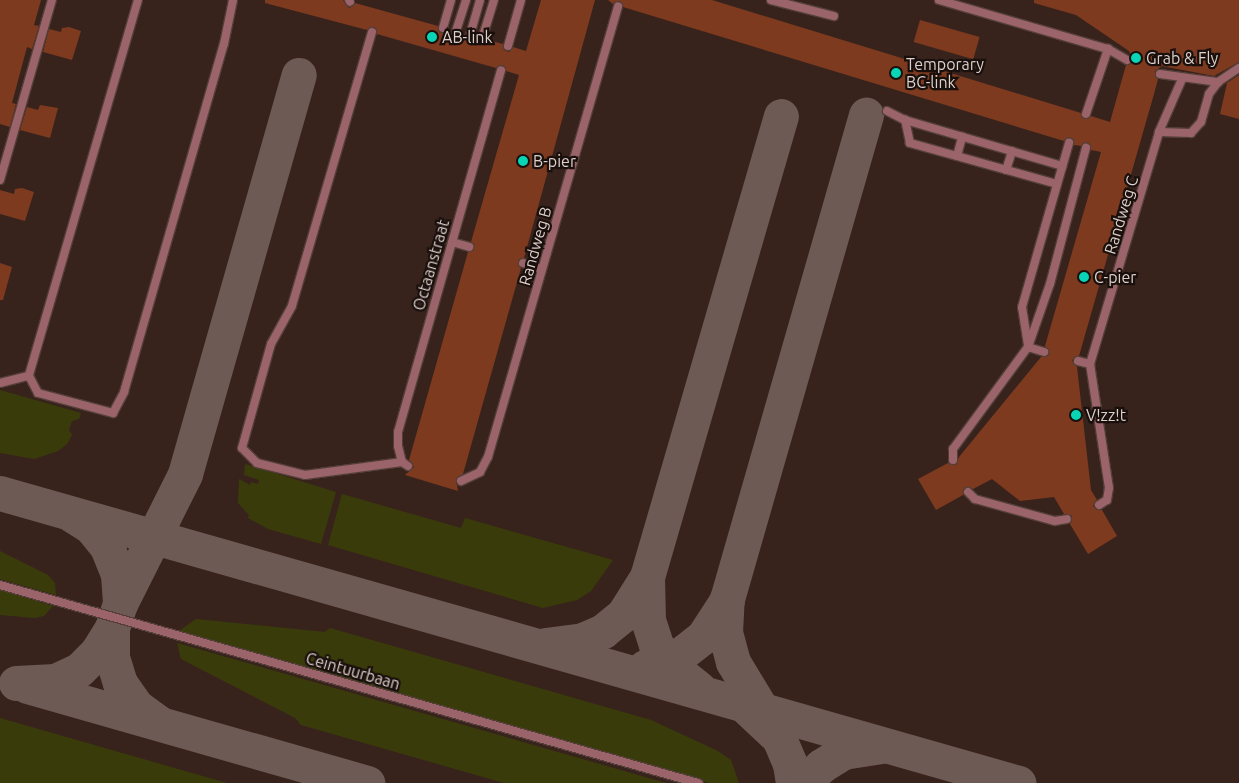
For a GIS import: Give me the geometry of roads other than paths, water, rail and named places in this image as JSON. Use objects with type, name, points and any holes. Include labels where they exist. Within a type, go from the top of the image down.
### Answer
[{"type":"lane","points":[[0,180],[52,0]]},
{"type":"lane","points":[[138,0],[29,376],[38,393],[113,413],[124,392],[224,44],[233,0]]},
{"type":"lane","points":[[442,28],[452,0]]},
{"type":"lane","points":[[456,31],[466,0]]},
{"type":"lane","points":[[470,35],[480,0]]},
{"type":"lane","points":[[482,39],[494,0]]},
{"type":"lane","points":[[508,46],[521,0]]},
{"type":"lane","points":[[771,0],[834,16]]},
{"type":"lane","points":[[939,0],[1108,49],[1127,60]]},
{"type":"lane","name":"Randweg B","points":[[461,481],[480,472],[488,457],[618,6]]},
{"type":"lane","name":"Octaanstraat","points":[[372,32],[292,306],[271,344],[242,448],[257,463],[305,475],[405,464],[398,432],[501,70]]},
{"type":"lane","points":[[1086,114],[1108,49]]},
{"type":"lane","points":[[1159,132],[1191,133],[1201,122],[1209,94],[1218,82],[1239,68]]},
{"type":"lane","points":[[1160,74],[1182,79],[1218,82]]},
{"type":"lane","name":"Randweg C","points":[[1100,505],[1107,500],[1109,488],[1090,364],[1159,132],[1182,79]]},
{"type":"lane","points":[[887,111],[905,120],[1062,166]]},
{"type":"lane","points":[[905,120],[910,143],[1057,184]]},
{"type":"lane","points":[[957,156],[962,136]]},
{"type":"lane","points":[[1028,347],[1022,307],[1068,143]]},
{"type":"lane","points":[[953,460],[953,449],[1028,347],[1050,284],[1086,148]]},
{"type":"lane","points":[[1006,170],[1012,151]]},
{"type":"lane","points":[[452,242],[469,247]]},
{"type":"lane","points":[[523,263],[542,269]]},
{"type":"lane","points":[[1028,347],[1044,352]]},
{"type":"lane","points":[[1078,361],[1090,364]]},
{"type":"lane","points":[[0,383],[29,376]]},
{"type":"lane","points":[[968,492],[975,499],[1055,521],[1068,519]]},
{"type":"lane","name":"Ceintuurbaan","points":[[0,585],[698,783]]},
{"type":"place","name":"AB-link","points":[[432,37]]},
{"type":"place","name":"Grab & Fly","points":[[1136,58]]},
{"type":"place","name":"Temporary BC-link","points":[[896,73]]},
{"type":"place","name":"B-pier","points":[[523,161]]},
{"type":"place","name":"C-pier","points":[[1084,277]]},
{"type":"place","name":"V!zz!t","points":[[1076,415]]}]
